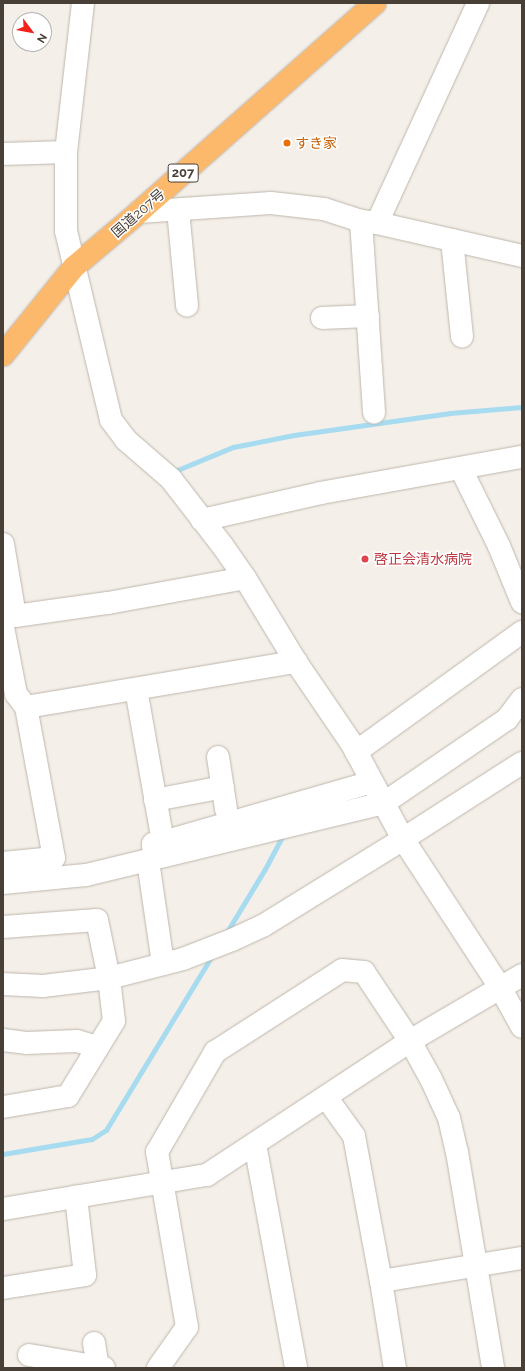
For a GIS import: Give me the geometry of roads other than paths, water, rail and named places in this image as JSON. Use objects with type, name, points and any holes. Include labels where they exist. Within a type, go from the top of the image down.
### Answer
[{"type":"highway","name":"国道207号","points":[[3,355],[74,267],[139,212],[375,3]]},
{"type":"street","points":[[83,3],[66,152],[66,231],[111,420],[126,440],[171,479],[245,578],[296,662],[356,752],[403,840],[501,989],[522,1028]]},
{"type":"street","points":[[374,413],[368,316],[369,222],[478,3]]},
{"type":"street","points":[[3,154],[66,152]]},
{"type":"street","points":[[139,212],[270,202],[324,210],[369,222],[522,256]]},
{"type":"street","points":[[178,210],[187,306]]},
{"type":"street","points":[[452,240],[462,336]]},
{"type":"street","points":[[322,318],[368,316]]},
{"type":"street","points":[[202,520],[321,493],[522,457]]},
{"type":"street","points":[[461,469],[499,546],[522,602]]},
{"type":"street","points":[[3,544],[15,616],[108,603],[245,578]]},
{"type":"street","points":[[3,627],[16,694],[26,707],[54,858],[3,863]]},
{"type":"street","points":[[356,752],[522,632]]},
{"type":"street","points":[[26,707],[296,662]]},
{"type":"street","points":[[136,689],[155,800],[155,851],[163,964]]},
{"type":"street","points":[[155,851],[288,827],[384,803],[507,719],[522,699]]},
{"type":"street","points":[[218,757],[226,809]]},
{"type":"street","points":[[3,984],[43,986],[109,978],[190,957],[264,925],[403,840],[522,763]]},
{"type":"street","points":[[3,883],[86,875],[155,851],[372,782]]},
{"type":"street","points":[[155,800],[223,787]]},
{"type":"street","points":[[3,927],[97,920],[109,978],[114,1021],[68,1096],[3,1106]]},
{"type":"street","points":[[158,1368],[187,1327],[157,1152],[215,1052],[342,970],[364,972],[410,1041],[431,1079],[449,1118],[457,1152],[493,1368]]},
{"type":"street","points":[[3,1209],[207,1175],[410,1041],[522,976]]},
{"type":"street","points":[[3,1040],[26,1042],[77,1041],[97,1047]]},
{"type":"street","points":[[326,1097],[354,1136],[382,1282],[395,1368]]},
{"type":"street","points":[[255,1144],[296,1368]]},
{"type":"street","points":[[3,1288],[85,1275],[76,1197]]},
{"type":"street","points":[[382,1282],[522,1258]]},
{"type":"street","points":[[29,1355],[101,1367],[94,1343]]},
{"type":"waterway","points":[[175,471],[233,447],[294,435],[450,413],[522,407]]},
{"type":"waterway","points":[[225,935],[265,869],[283,835]]},
{"type":"waterway","points":[[3,1154],[92,1139],[106,1130],[212,956]]},
{"type":"place","name":"すき家","points":[[287,143]]},
{"type":"place","name":"啓正会清水病院","points":[[365,559]]}]
